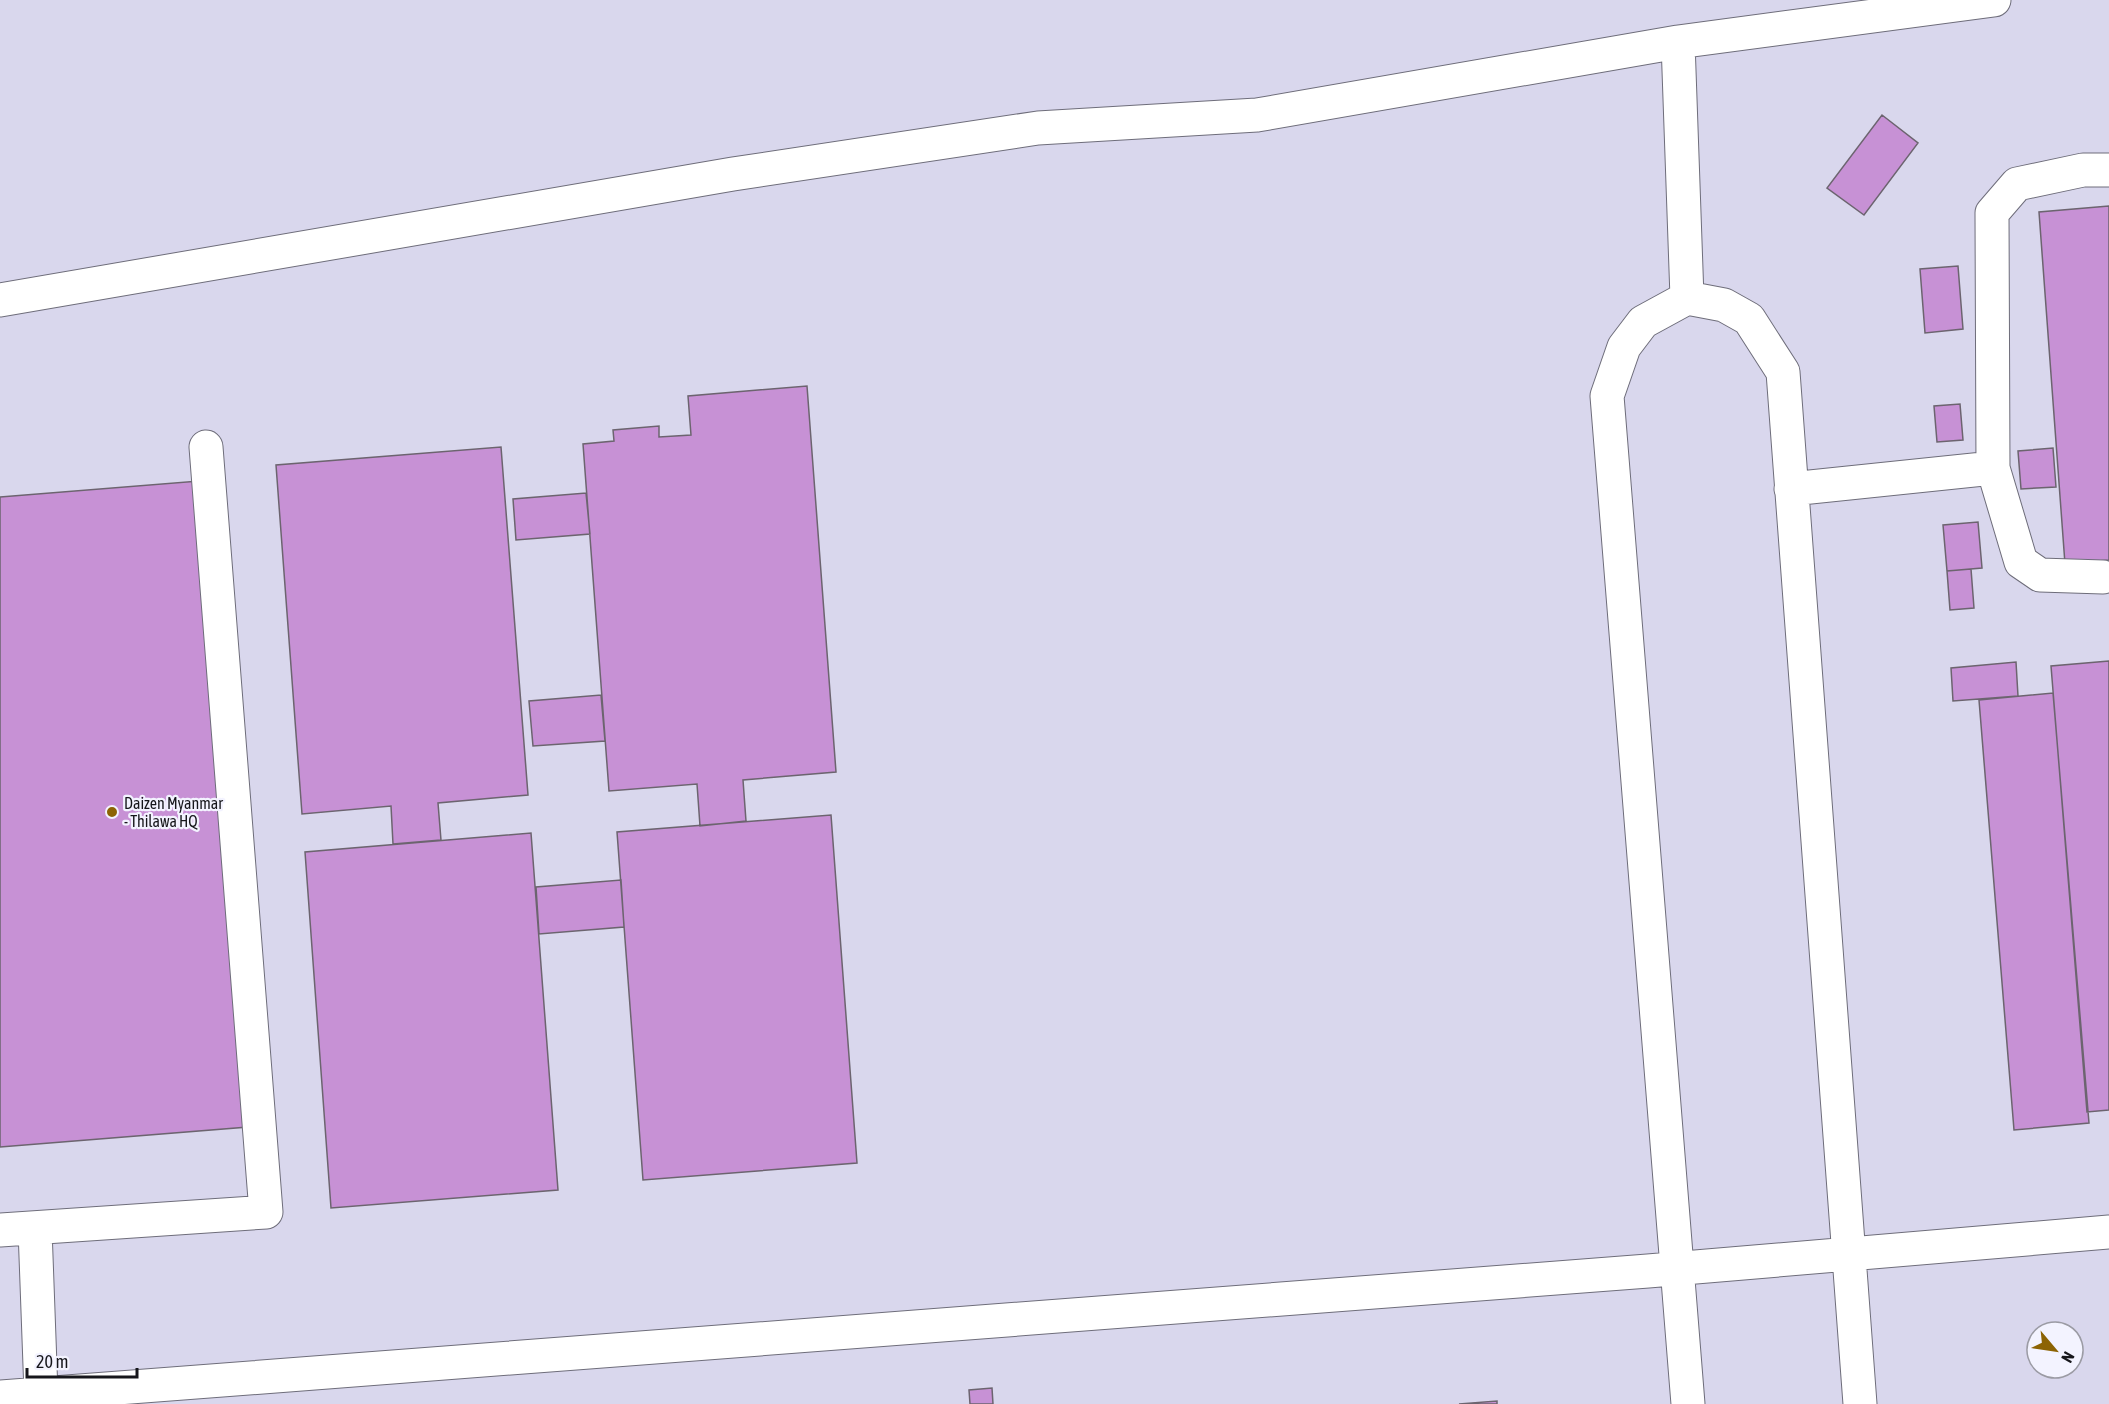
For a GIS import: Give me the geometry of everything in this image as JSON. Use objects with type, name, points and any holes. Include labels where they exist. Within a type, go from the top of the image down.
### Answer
[{"type":"street","points":[[0,300],[780,167],[1038,128],[1257,115],[1678,42],[1994,0]]},
{"type":"street","points":[[1678,42],[1687,298]]},
{"type":"street","points":[[2103,578],[2040,575],[2021,562],[1993,468],[1992,213],[2017,184],[2083,170],[2109,170]]},
{"type":"street","points":[[1688,1404],[1679,1269],[1607,396],[1624,347],[1642,322],[1687,298],[1724,305],[1749,319],[1783,372],[1860,1404]]},
{"type":"street","points":[[0,1230],[266,1212],[206,447]]},
{"type":"street","points":[[1791,489],[1993,468]]},
{"type":"street","points":[[35,1228],[41,1393]]},
{"type":"street","points":[[0,1396],[1679,1269],[2109,1232]]},
{"type":"shaded area","points":[[0,0],[2109,0],[2109,1404],[0,1404]]},
{"type":"building","points":[[1882,115],[1918,143],[1864,215],[1827,188]]},
{"type":"building","points":[[2109,206],[2109,560],[2065,564],[2039,212]]},
{"type":"building","points":[[1958,266],[1963,329],[1925,333],[1920,269]]},
{"type":"building","points":[[807,386],[836,772],[743,780],[746,821],[700,826],[697,784],[609,791],[583,444],[614,441],[613,430],[659,426],[659,437],[691,435],[688,396]]},
{"type":"building","points":[[1960,404],[1963,440],[1937,442],[1934,406]]},
{"type":"building","points":[[501,447],[528,795],[438,803],[441,840],[393,844],[391,806],[302,814],[276,465]]},
{"type":"building","points":[[2053,448],[2056,487],[2021,489],[2018,451]]},
{"type":"building","name":"Daizen Myanmar - Thilawa HQ","points":[[199,481],[248,1127],[0,1147],[0,497]]},
{"type":"building","points":[[586,493],[590,534],[516,540],[513,499]]},
{"type":"building","points":[[1978,522],[1982,568],[1947,571],[1943,525]]},
{"type":"building","points":[[1971,569],[1974,608],[1950,610],[1947,571]]},
{"type":"building","points":[[2109,661],[2109,1110],[2087,1112],[2051,666]]},
{"type":"building","points":[[2016,662],[2018,696],[1953,701],[1951,668]]},
{"type":"building","points":[[2053,693],[2089,1123],[2014,1130],[1979,700]]},
{"type":"building","points":[[601,695],[605,741],[533,746],[529,701]]},
{"type":"building","points":[[831,815],[857,1163],[643,1180],[617,832]]},
{"type":"building","points":[[531,833],[558,1190],[331,1208],[305,852]]},
{"type":"building","points":[[621,880],[624,927],[539,934],[536,887]]},
{"type":"building","points":[[992,1388],[993,1404],[970,1404],[969,1390]]},
{"type":"building","points":[[1497,1401],[1497,1404],[1459,1404]]},
{"type":"place","name":"Daizen Myanmar - Thilawa HQ","points":[[112,812]]}]
